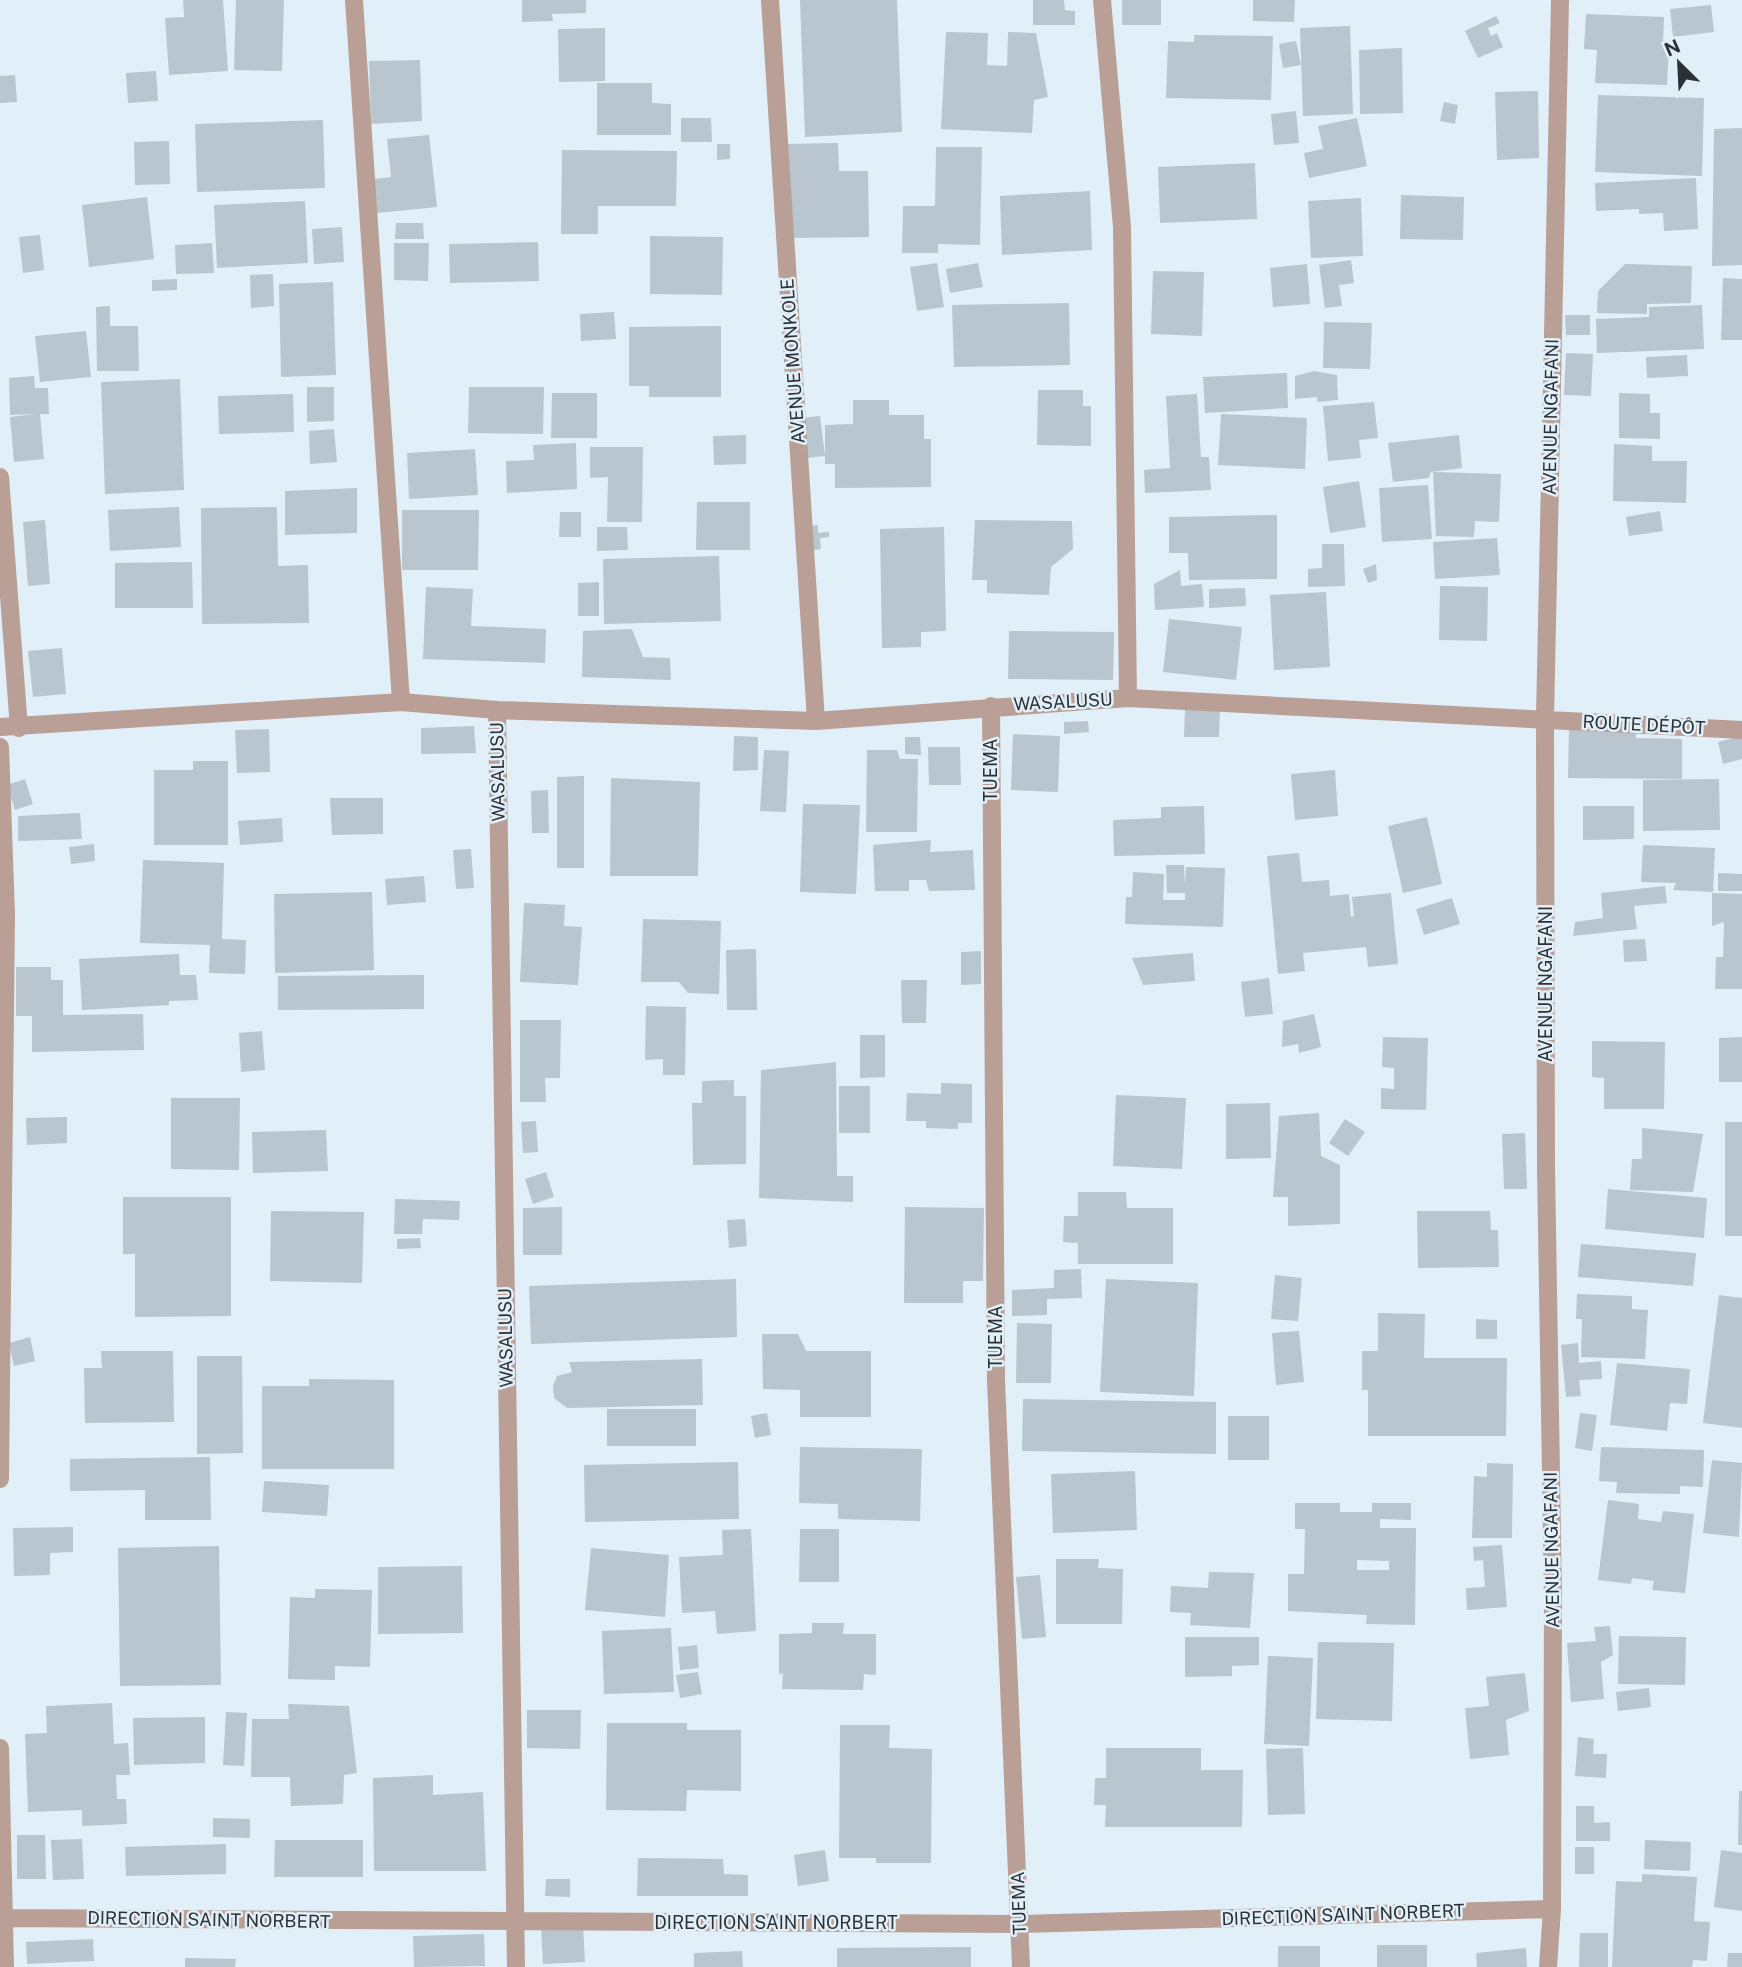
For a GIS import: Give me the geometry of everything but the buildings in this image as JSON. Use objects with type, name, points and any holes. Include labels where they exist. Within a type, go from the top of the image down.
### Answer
[{"type":"street","points":[[354,0],[401,702]]},
{"type":"street","name":"AVENUE MONKOLE","points":[[770,0],[816,722]]},
{"type":"street","points":[[1102,0],[1122,227],[1128,698]]},
{"type":"street","name":"AVENUE NGAFANI","points":[[1548,1967],[1552,1909],[1545,719],[1560,0]]},
{"type":"street","points":[[0,477],[19,728]]},
{"type":"street","name":"WASALUSU","points":[[0,727],[19,728],[401,702],[497,710],[816,722],[991,706],[1128,698],[1545,719]]},
{"type":"street","name":"TUEMA","points":[[991,706],[996,1381],[1021,1967]]},
{"type":"street","name":"WASALUSU","points":[[497,710],[516,1967]]},
{"type":"street","name":"ROUTE DÉPÔT","points":[[1545,719],[1742,730]]},
{"type":"street","points":[[0,747],[6,927],[0,1479]]},
{"type":"street","points":[[0,1748],[5,1967]]},
{"type":"street","name":"DIRECTION SAINT NORBERT","points":[[2,1918],[1021,1924],[1552,1909]]}]
